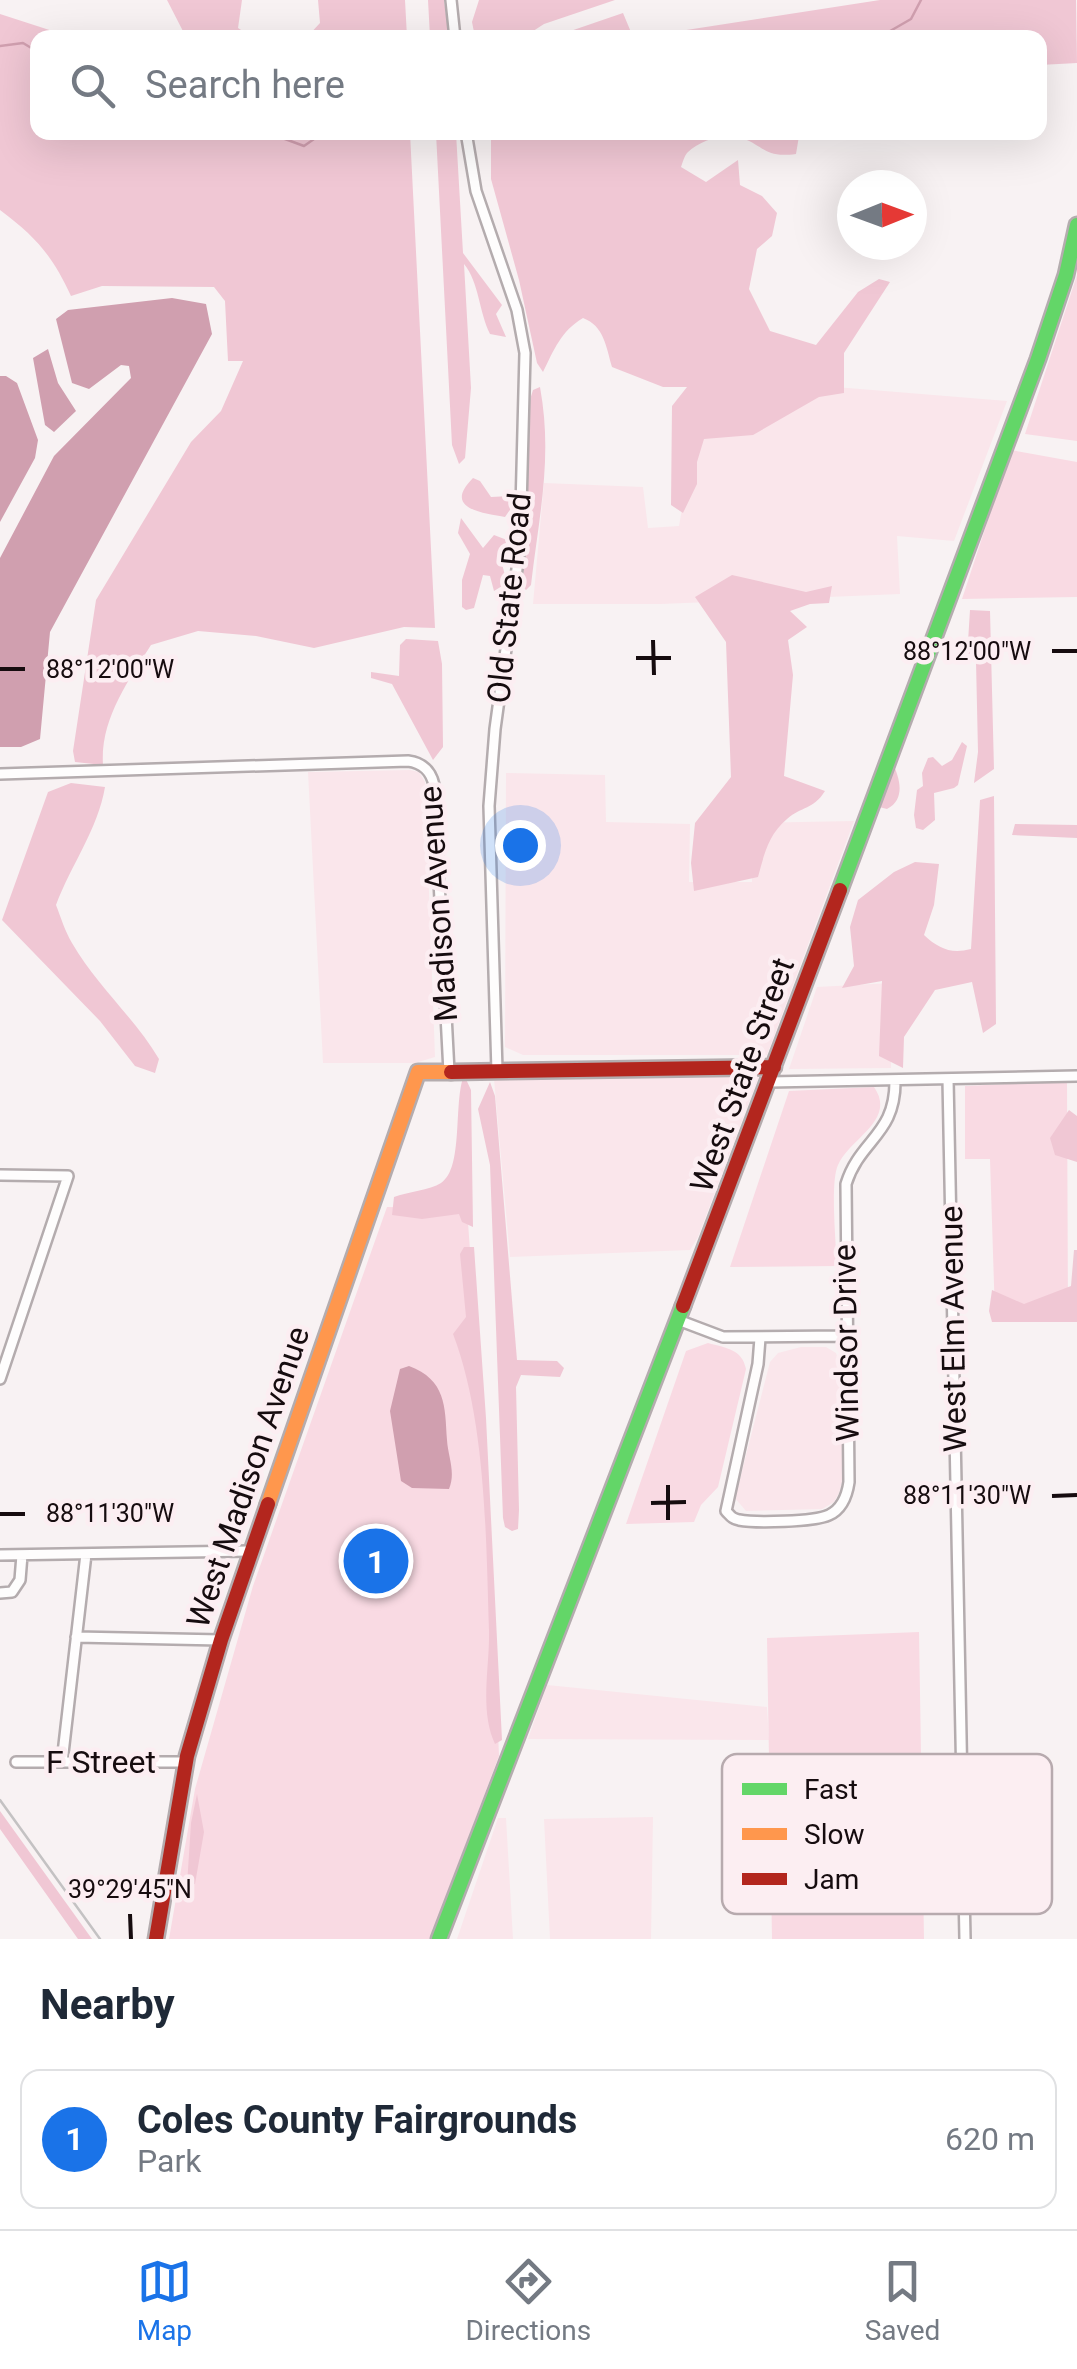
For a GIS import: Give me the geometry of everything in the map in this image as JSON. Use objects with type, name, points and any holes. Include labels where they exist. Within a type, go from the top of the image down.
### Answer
[{"type":"street","points":[[452,0],[454,30]]},
{"type":"street","name":"Old State Road","points":[[467,140],[476,191],[517,310],[525,352],[520,547],[495,729],[489,806],[497,1071]]},
{"type":"street","name":"West State Street","points":[[440,1939],[772,1074],[1038,359],[1066,275],[1077,225]]},
{"type":"street","name":"Madison Avenue","points":[[0,774],[408,761],[422,765],[431,774],[450,1072]]},
{"type":"street","name":"West Madison Avenue","points":[[156,1939],[186,1762],[249,1551],[418,1072],[450,1072]]},
{"type":"street","points":[[450,1072],[772,1074],[896,1080],[1077,1076]]},
{"type":"street","name":"West Elm Avenue","points":[[948,1079],[961,1754]]},
{"type":"street","name":"Windsor Drive","points":[[760,1338],[758,1364],[725,1503],[731,1516],[745,1520],[821,1518],[842,1505],[849,1482],[846,1184],[854,1162],[886,1126],[894,1104],[896,1080]]},
{"type":"street","points":[[0,1175],[68,1176],[0,1379]]},
{"type":"street","points":[[678,1320],[723,1337],[846,1336]]},
{"type":"street","points":[[0,1555],[249,1551]]},
{"type":"street","points":[[62,1762],[86,1554]]},
{"type":"street","points":[[0,1593],[12,1592],[20,1580],[22,1555]]},
{"type":"street","points":[[76,1638],[220,1640]]},
{"type":"street","name":"F Street","points":[[16,1762],[186,1762]]},
{"type":"street","name":"West Elm Avenue","points":[[965,1914],[965,1939]]},
{"type":"shaded area","points":[[167,0],[242,0],[238,28],[241,30],[182,30]]},
{"type":"shaded area","points":[[318,0],[405,0],[407,30],[314,30],[320,23]]},
{"type":"shaded area","points":[[428,0],[444,0],[448,30],[430,30]]},
{"type":"shaded area","points":[[479,0],[615,0],[535,30],[474,30]]},
{"type":"shaded area","points":[[880,0],[1076,0],[1077,63],[1047,65],[1047,30],[686,30]]},
{"type":"shaded area","points":[[623,13],[630,30],[573,30]]},
{"type":"shaded area","points":[[0,14],[49,30],[30,30],[30,140],[410,140],[435,628],[404,627],[314,648],[256,636],[198,631],[151,645],[111,717],[103,765],[75,762],[73,751],[96,600],[191,442],[221,411],[243,361],[228,361],[225,301],[214,287],[102,286],[71,296],[42,248],[0,210]]},
{"type":"shaded area","points":[[436,140],[456,140],[463,253],[502,305],[496,314],[506,337],[490,334],[473,279],[464,264],[471,388],[465,458],[459,464],[452,445]]},
{"type":"shaded area","points":[[491,140],[709,140],[688,152],[681,167],[706,182],[738,160],[740,185],[762,196],[777,213],[772,236],[757,249],[749,289],[770,331],[816,345],[858,292],[879,279],[890,282],[844,353],[844,393],[819,397],[753,435],[704,439],[697,462],[697,484],[683,513],[671,505],[672,406],[687,387],[663,387],[612,367],[600,331],[583,318],[564,335],[543,372],[537,363],[491,179]]},
{"type":"shaded area","points":[[798,140],[796,154],[785,155],[771,153],[750,141]]},
{"type":"shaded area","points":[[1077,275],[1077,441],[1025,434]]},
{"type":"shaded area","points":[[172,298],[206,304],[212,334],[50,632],[40,739],[21,747],[0,747],[0,558],[54,456],[131,378],[129,366],[121,365],[89,389],[72,383],[56,319],[68,310]]},
{"type":"shaded area","points":[[48,349],[58,383],[76,411],[54,432],[45,425],[33,358]]},
{"type":"shaded area","points":[[0,376],[17,383],[38,440],[35,458],[0,522]]},
{"type":"shaded area","points":[[811,385],[1007,401],[954,541],[897,536],[900,594],[661,604],[533,604],[544,483],[643,487],[648,528],[679,526],[698,417]]},
{"type":"shaded area","points":[[540,387],[545,438],[543,486],[531,585],[526,590],[523,587],[528,406],[533,390]]},
{"type":"shaded area","points":[[1011,450],[1077,462],[1077,597],[962,599]]},
{"type":"shaded area","points":[[473,478],[480,481],[491,497],[510,496],[512,507],[505,517],[478,511],[464,503],[464,489]]},
{"type":"shaded area","points":[[461,518],[483,548],[494,535],[507,540],[502,564],[507,583],[494,591],[490,576],[483,575],[474,608],[466,610],[462,607],[462,580],[470,554],[458,533]]},
{"type":"shaded area","points":[[732,575],[806,592],[832,586],[829,603],[790,611],[807,627],[788,640],[793,675],[784,776],[825,791],[775,832],[758,877],[694,891],[691,863],[695,823],[731,777],[726,642],[695,597]]},
{"type":"shaded area","points":[[970,610],[990,611],[994,769],[974,783],[978,752],[976,661],[957,649],[968,642]]},
{"type":"shaded area","points":[[406,639],[438,641],[443,747],[433,760],[392,684],[371,678],[371,672],[399,676],[400,645]]},
{"type":"shaded area","points":[[962,742],[967,746],[958,785],[934,793],[935,820],[923,830],[916,828],[917,790],[923,786],[922,773],[928,758],[933,757],[942,766],[952,760]]},
{"type":"shaded area","points":[[892,762],[899,794],[887,809],[879,807]]},
{"type":"shaded area","points":[[308,772],[419,772],[425,782],[435,1057],[415,1063],[323,1063]]},
{"type":"shaded area","points":[[506,773],[605,775],[606,822],[690,824],[689,882],[752,882],[752,823],[854,821],[767,1055],[523,1055],[505,1047]]},
{"type":"shaded area","points":[[71,783],[105,787],[96,818],[56,905],[82,958],[159,1059],[155,1073],[135,1066],[100,1021],[2,920],[48,792]]},
{"type":"shaded area","points":[[994,796],[996,1024],[983,1033],[972,982],[935,990],[904,1037],[903,1068],[879,1056],[882,981],[842,988],[854,966],[850,927],[858,900],[894,872],[915,862],[939,864],[934,905],[924,935],[946,949],[971,949],[980,800]]},
{"type":"shaded area","points":[[1015,824],[1077,825],[1077,838],[1012,835]]},
{"type":"shaded area","points":[[891,983],[891,1068],[789,1069],[817,987]]},
{"type":"shaded area","points":[[702,1073],[759,1076],[690,1250],[510,1257],[494,1079]]},
{"type":"shaded area","points":[[464,1075],[471,1090],[473,1227],[462,1222],[459,1214],[422,1219],[392,1215],[394,1197],[441,1183],[448,1175],[453,1164]]},
{"type":"shaded area","points":[[1067,1081],[1068,1315],[995,1316],[990,1159],[965,1159],[965,1086]]},
{"type":"shaded area","points":[[490,1082],[495,1096],[517,1360],[557,1361],[564,1368],[560,1377],[521,1375],[516,1387],[519,1510],[518,1529],[512,1531],[505,1527],[503,1518],[490,1165],[478,1109]]},
{"type":"shaded area","points":[[874,1087],[880,1099],[876,1119],[844,1155],[836,1173],[837,1266],[730,1267],[789,1091]]},
{"type":"shaded area","points":[[1069,1110],[1077,1116],[1077,1162],[1055,1155],[1050,1138]]},
{"type":"shaded area","points":[[387,1207],[467,1208],[490,1535],[499,1756],[430,1939],[169,1939],[195,1789],[253,1586]]},
{"type":"shaded area","points":[[464,1247],[474,1247],[486,1418],[502,1740],[495,1744],[486,1702],[489,1630],[482,1480],[472,1404],[453,1334],[466,1317],[460,1254]]},
{"type":"shaded area","points":[[1074,1250],[1077,1322],[992,1322],[992,1290],[1024,1304],[1071,1286]]},
{"type":"shaded area","points":[[708,1343],[737,1353],[746,1369],[718,1487],[701,1505],[694,1522],[626,1524],[686,1351]]},
{"type":"shaded area","points":[[801,1347],[826,1347],[836,1353],[840,1367],[843,1479],[839,1493],[834,1502],[822,1509],[746,1511],[735,1498],[770,1362],[778,1353]]},
{"type":"shaded area","points":[[409,1366],[430,1379],[441,1396],[452,1471],[449,1489],[412,1488],[401,1481],[390,1411],[400,1369]]},
{"type":"shaded area","points":[[919,1632],[921,1754],[769,1754],[767,1638]]},
{"type":"shaded area","points":[[547,1685],[767,1707],[769,1740],[528,1739]]},
{"type":"shaded area","points":[[197,1794],[204,1832],[195,1884],[187,1885],[191,1823]]},
{"type":"shaded area","points":[[0,1811],[92,1939],[78,1939],[0,1829]]},
{"type":"shaded area","points":[[653,1817],[651,1939],[550,1939],[544,1819]]},
{"type":"shaded area","points":[[498,1818],[506,1818],[513,1939],[457,1939]]},
{"type":"shaded area","points":[[772,1914],[924,1914],[924,1939],[772,1939]]},
{"type":"waterway","points":[[892,30],[911,19],[921,0]]},
{"type":"waterway","points":[[0,46],[23,43],[30,47]]},
{"type":"waterway","points":[[288,140],[304,146],[313,140]]},
{"type":"railway","points":[[0,1800],[100,1939]]},
{"type":"traffic: fast","points":[[840,890],[1038,359],[1066,275],[1077,225]]},
{"type":"traffic: fast","points":[[439,1939],[683,1306]]},
{"type":"traffic: slow","points":[[268,1504],[418,1072],[451,1072]]},
{"type":"traffic: jam","points":[[683,1306],[840,890]]},
{"type":"traffic: jam","points":[[451,1072],[774,1067]]},
{"type":"traffic: jam","points":[[156,1939],[187,1756],[221,1640],[268,1504]]},
{"type":"place","name":"Coles County Fairgrounds","points":[[376,1561]]}]
